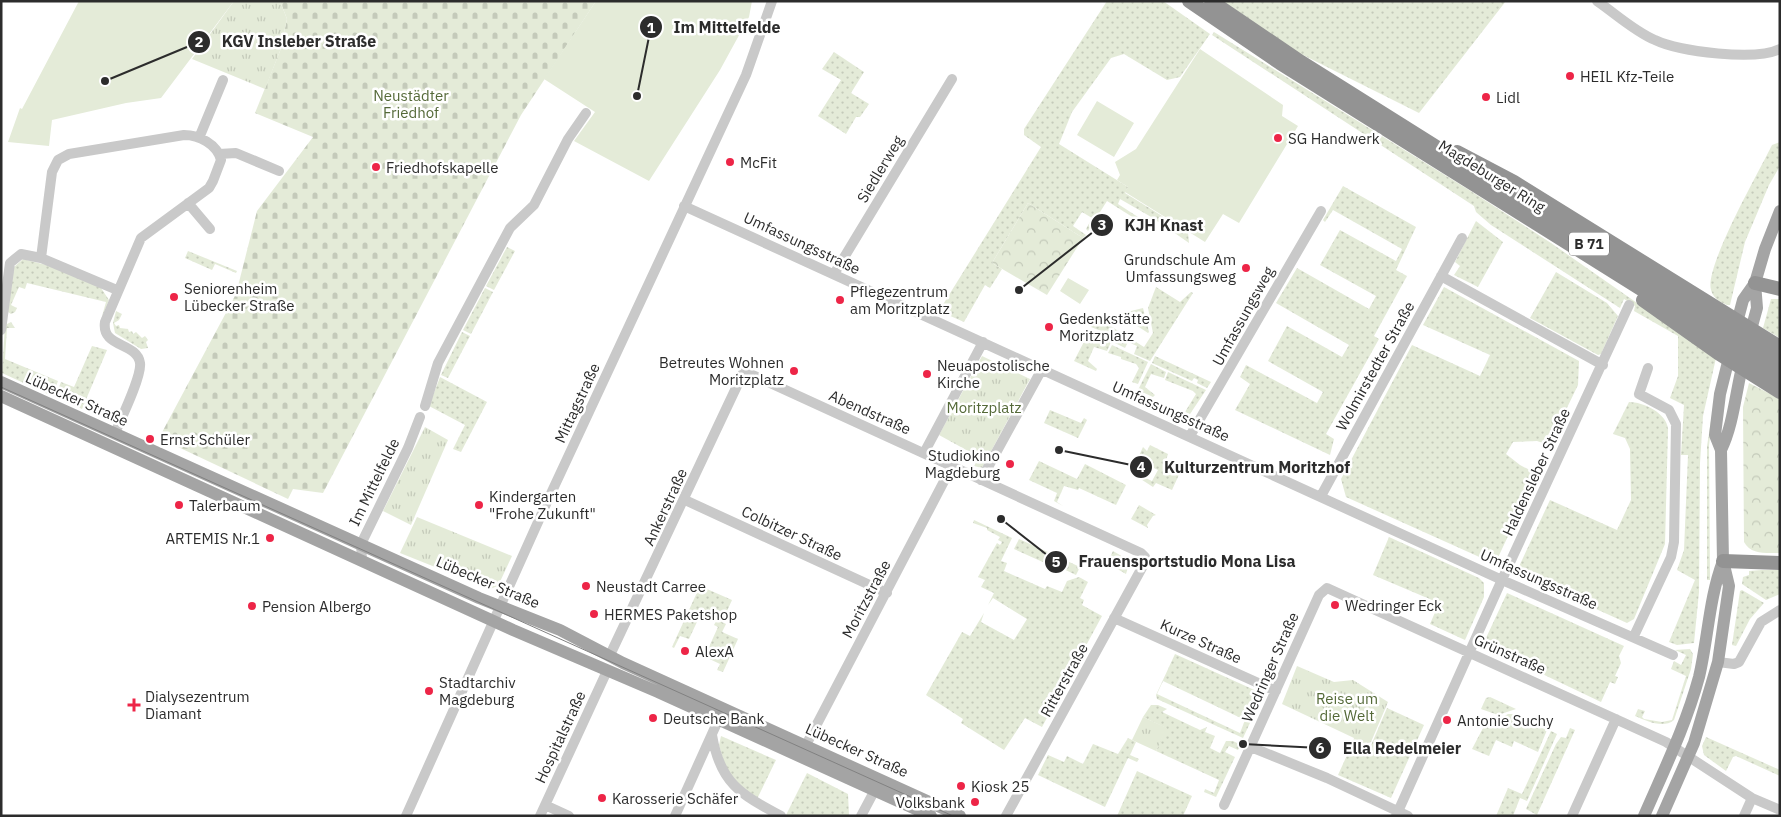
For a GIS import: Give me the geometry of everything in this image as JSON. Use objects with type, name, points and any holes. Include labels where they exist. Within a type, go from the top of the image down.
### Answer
[{"type":"highway","name":"Magdeburger Ring","points":[[1189,1],[1280,63],[1780,376]]},
{"type":"highway","name":"Magdeburger Ring","points":[[1211,1],[1399,125],[1780,363]]},
{"type":"highway","points":[[1399,125],[1410,124],[1501,174],[1780,347]]},
{"type":"highway","points":[[1755,283],[1780,289]]},
{"type":"highway","points":[[1632,284],[1635,295],[1718,353],[1780,392]]},
{"type":"highway","points":[[1723,561],[1780,563]]},
{"type":"main road","points":[[1721,450],[1729,434],[1736,389],[1757,308],[1755,283],[1764,249],[1780,211]]},
{"type":"main road","points":[[1662,816],[1689,756],[1718,662],[1729,586],[1723,561],[1721,450],[1715,435],[1723,380],[1743,300],[1755,283]]},
{"type":"main road","name":"Lübecker Straße","points":[[1,382],[361,544],[560,630],[721,714],[874,790],[931,816]]},
{"type":"main road","name":"Lübecker Straße","points":[[1,396],[495,621],[607,670],[806,745],[960,816]]},
{"type":"main road","points":[[1644,816],[1674,747],[1695,690],[1707,641],[1714,585],[1723,561]]},
{"type":"street","name":"Mittagstraße","points":[[406,816],[502,606],[547,502],[746,74],[772,1]]},
{"type":"street","points":[[1597,1],[1648,37],[1665,44],[1752,55],[1767,54],[1780,49]]},
{"type":"street","name":"Siedlerweg","points":[[834,274],[952,79]]},
{"type":"street","points":[[199,138],[223,80]]},
{"type":"street","points":[[425,406],[438,363],[510,228],[534,205],[568,140],[586,113]]},
{"type":"street","points":[[41,258],[44,247],[52,172],[58,160],[69,154],[184,135],[199,138],[213,146],[219,154],[220,165],[212,184],[141,238],[117,290],[105,322],[105,332],[113,341],[133,352],[140,365],[115,433]]},
{"type":"street","points":[[219,154],[236,153],[279,170]]},
{"type":"street","points":[[188,204],[210,229]]},
{"type":"street","name":"Umfassungsstraße","points":[[684,206],[1502,580],[1634,636],[1673,655]]},
{"type":"street","name":"Umfassungsweg","points":[[1190,436],[1321,211]]},
{"type":"street","name":"Wolmirstedter Straße","points":[[1321,496],[1462,238]]},
{"type":"street","points":[[1,330],[10,263],[20,254],[41,258],[117,290]]},
{"type":"street","points":[[1440,276],[1603,364]]},
{"type":"street","name":"Haldensleber Straße","points":[[1401,814],[1502,580],[1630,306]]},
{"type":"street","points":[[924,453],[983,342]]},
{"type":"street","points":[[1634,636],[1671,557],[1674,542],[1676,424],[1669,410],[1639,394],[1648,368]]},
{"type":"street","points":[[981,480],[1042,369]]},
{"type":"street","name":"Abendstraße","points":[[744,371],[1141,553],[1145,557]]},
{"type":"street","name":"Ankerstraße","points":[[610,655],[685,500],[744,371]]},
{"type":"street","name":"Im Mittelfelde","points":[[362,560],[361,544],[408,448],[420,417]]},
{"type":"street","name":"Moritzstraße","points":[[806,745],[952,466]]},
{"type":"street","name":"Colbitzer Straße","points":[[685,500],[887,593]]},
{"type":"street","name":"Ritterstraße","points":[[1006,816],[1114,618],[1145,557]]},
{"type":"street","name":"Grünstraße","points":[[1319,595],[1324,589],[1329,589],[1616,719],[1674,747],[1752,798],[1780,810]]},
{"type":"street","name":"Wedringer Straße","points":[[1224,805],[1319,595]]},
{"type":"street","points":[[1718,662],[1732,664],[1739,662],[1761,622],[1780,610]]},
{"type":"street","name":"Kurze Straße","points":[[1114,618],[1276,690]]},
{"type":"street","name":"Hospitalstraße","points":[[540,816],[607,670]]},
{"type":"street","points":[[675,816],[721,714]]},
{"type":"street","points":[[1572,816],[1616,719]]},
{"type":"street","points":[[712,735],[718,763],[730,782],[757,802],[781,816]]},
{"type":"street","points":[[1251,747],[1327,778],[1401,814]]},
{"type":"street","points":[[861,816],[881,779]]},
{"type":"street","points":[[1744,816],[1752,798]]},
{"type":"street","points":[[545,805],[569,816]]},
{"type":"green space","points":[[79,1],[234,1],[161,98],[126,103],[52,120],[49,146],[8,142],[20,108],[22,109]]},
{"type":"green space","points":[[234,1],[280,1],[287,19],[280,51],[265,89],[192,59]]},
{"type":"green space","name":"Neustädter Friedhof","points":[[280,1],[596,1],[521,115],[323,493],[293,489],[288,499],[159,438],[236,294],[257,211],[313,137],[255,113],[280,51],[287,19]]},
{"type":"green space","points":[[596,1],[752,1],[749,17],[720,70],[649,181],[574,141],[595,112],[544,79]]},
{"type":"green space","points":[[1107,1],[1163,1],[1210,34],[1180,77],[1167,80],[1124,54],[1111,58],[1072,112],[1059,144],[1128,187],[1125,193],[1188,232],[1189,243],[1153,218],[1120,199],[1118,204],[1138,217],[1134,218],[1107,201],[1088,231],[1086,229],[1092,218],[1082,212],[1073,226],[1086,235],[1083,238],[1028,203],[992,263],[1002,269],[990,288],[985,285],[964,322],[939,311],[1041,147],[1024,135],[1024,129]]},
{"type":"green space","points":[[1223,1],[1506,1],[1419,113],[1293,50]]},
{"type":"green space","points":[[1214,32],[1551,243],[1716,358],[1703,416],[1700,463],[1699,592],[1694,643],[1677,645],[1669,642],[1695,580],[1677,570],[1684,550],[1688,455],[1681,455],[1684,405],[1670,398],[1678,376],[1678,336],[1634,311],[1635,306],[1624,299],[1620,308],[1491,225],[1476,212],[1474,206],[1212,35]]},
{"type":"green space","points":[[1200,49],[1283,105],[1282,116],[1298,126],[1239,223],[1223,214],[1205,242],[1125,192],[1128,187],[1117,180],[1120,175],[1115,162],[1136,149]]},
{"type":"green space","points":[[834,52],[864,72],[851,93],[869,104],[860,117],[856,117],[846,134],[818,116],[841,80],[822,69]]},
{"type":"green space","points":[[1097,101],[1134,123],[1114,157],[1077,135]]},
{"type":"green space","points":[[1780,142],[1780,166],[1769,185],[1745,242],[1730,305],[1727,305],[1717,299],[1711,290],[1711,278],[1716,261],[1734,218],[1772,145]]},
{"type":"green space","points":[[1343,186],[1416,227],[1396,270],[1407,276],[1374,336],[1379,339],[1326,434],[1334,439],[1330,455],[1235,410],[1250,384],[1240,377],[1246,365],[1317,403],[1323,392],[1268,361],[1287,326],[1342,357],[1349,345],[1276,303],[1297,268],[1369,309],[1376,296],[1320,265],[1340,230],[1396,261],[1402,249],[1333,210],[1325,222],[1323,220]]},
{"type":"green space","points":[[1028,203],[1083,238],[1047,295],[992,263]]},
{"type":"green space","points":[[1476,221],[1503,242],[1478,287],[1454,275],[1460,266],[1455,262]]},
{"type":"green space","points":[[507,247],[515,251],[494,290],[486,286]]},
{"type":"green space","points":[[188,251],[237,271],[236,273],[215,264],[212,270],[185,258]]},
{"type":"green space","points":[[23,259],[58,268],[101,288],[109,300],[101,320],[106,302],[27,283],[25,289],[19,287],[11,305],[17,308],[15,312],[11,314],[8,312],[14,267]]},
{"type":"green space","points":[[1556,272],[1607,303],[1618,316],[1601,354],[1598,355],[1530,318]]},
{"type":"green space","points":[[1068,278],[1089,290],[1080,304],[1060,291]]},
{"type":"green space","points":[[1156,287],[1180,302],[1191,292],[1193,293],[1150,361],[1134,354],[1137,346],[1128,342],[1125,348],[1115,343],[1117,339],[1121,341],[1121,339],[1091,327],[1096,317],[1144,347],[1153,333],[1148,308]]},
{"type":"green space","points":[[1444,287],[1579,361],[1578,385],[1549,445],[1537,441],[1513,442],[1506,454],[1520,465],[1537,474],[1495,564],[1346,497],[1341,479],[1412,345],[1480,376],[1490,355],[1423,325]]},
{"type":"green space","points":[[485,288],[493,292],[471,334],[463,330]]},
{"type":"green space","points":[[1771,299],[1780,299],[1780,338],[1763,328]]},
{"type":"green space","points":[[1143,308],[1149,332],[1148,333],[1119,314]]},
{"type":"green space","points":[[116,311],[122,314],[119,320],[114,323],[116,326],[119,325],[120,328],[128,329],[133,334],[136,332],[142,338],[145,336],[148,340],[146,342],[148,348],[141,349],[115,333],[113,323]]},
{"type":"green space","points":[[11,322],[15,328],[7,328],[5,359],[58,381],[52,396],[2,373],[5,325]]},
{"type":"green space","points":[[462,332],[470,336],[448,378],[441,375]]},
{"type":"green space","points":[[1089,332],[1111,342],[1107,351],[1094,347],[1088,361],[1097,369],[1096,371],[1074,361]]},
{"type":"green space","points":[[1112,345],[1148,362],[1138,384],[1132,382],[1139,368],[1136,364],[1108,353]]},
{"type":"green space","points":[[92,346],[107,350],[82,409],[55,397],[61,382],[74,387]]},
{"type":"green space","name":"Moritzplatz","points":[[982,356],[1030,379],[982,468],[974,466],[979,457],[939,435]]},
{"type":"green space","points":[[1155,356],[1211,382],[1207,388],[1197,383],[1198,380],[1194,378],[1192,381],[1152,363]]},
{"type":"green space","points":[[1151,364],[1166,372],[1164,378],[1151,374],[1145,387],[1155,395],[1153,397],[1138,390]]},
{"type":"green space","points":[[1168,372],[1206,390],[1190,414],[1185,412],[1196,394],[1165,380]]},
{"type":"green space","points":[[440,377],[487,402],[461,452],[453,449],[465,425],[429,406]]},
{"type":"green space","points":[[1749,383],[1780,399],[1780,553],[1755,551],[1744,542],[1743,407]]},
{"type":"green space","points":[[1629,402],[1647,406],[1659,413],[1667,423],[1668,429],[1665,544],[1634,619],[1627,623],[1516,573],[1550,500],[1617,530],[1631,500],[1630,449],[1625,438],[1613,434]]},
{"type":"green space","points":[[1713,408],[1709,446],[1710,580],[1707,580],[1707,446]]},
{"type":"green space","points":[[1050,410],[1081,423],[1084,418],[1087,420],[1078,438],[1044,423]]},
{"type":"green space","points":[[425,427],[448,440],[411,525],[383,511]]},
{"type":"green space","points":[[1150,445],[1168,454],[1166,460],[1182,468],[1172,490],[1156,483],[1153,487],[1136,476],[1136,470],[1139,469],[1137,474],[1152,481],[1158,470],[1137,460],[1143,447],[1147,451]]},
{"type":"green space","points":[[1039,461],[1077,479],[1085,464],[1126,485],[1116,505],[1079,488],[1078,490],[1064,486],[1057,502],[1063,506],[1054,501],[1057,493],[1029,480]]},
{"type":"green space","points":[[1139,505],[1156,515],[1153,516],[1147,525],[1148,528],[1131,519]]},
{"type":"green space","points":[[417,517],[512,556],[498,586],[490,589],[400,553]]},
{"type":"green space","points":[[974,520],[1012,538],[1001,561],[1007,563],[1004,571],[1045,589],[1047,586],[1062,592],[1067,581],[1079,577],[1088,582],[1080,598],[1084,600],[1082,605],[1102,616],[1042,727],[1025,718],[1004,750],[961,723],[963,719],[926,695],[962,632],[970,636],[984,613],[981,622],[1014,640],[1027,619],[993,598],[988,605],[994,593],[981,587],[985,580],[978,577],[997,543],[1000,545],[1002,542],[998,540],[1000,537],[987,530],[987,528],[973,523]]},
{"type":"green space","points":[[1389,537],[1479,578],[1484,583],[1484,597],[1465,640],[1430,624],[1439,603],[1373,575]]},
{"type":"green space","points":[[1019,539],[1050,553],[1045,563],[1014,549]]},
{"type":"green space","points":[[1113,551],[1130,561],[1126,574],[1107,563]]},
{"type":"green space","points":[[1052,554],[1080,567],[1076,575],[1049,562]]},
{"type":"green space","points":[[1780,570],[1780,594],[1766,600],[1742,584],[1743,577],[1749,575],[1749,571]]},
{"type":"green space","points":[[700,586],[732,600],[722,622],[726,624],[722,632],[738,639],[723,672],[717,670],[720,664],[699,654],[702,646],[708,649],[718,627],[714,625],[717,619],[714,617],[715,614],[703,609],[689,639],[680,636],[674,648],[672,647]]},
{"type":"green space","points":[[1742,590],[1764,603],[1750,619],[1736,646],[1732,645],[1740,591]]},
{"type":"green space","points":[[1507,593],[1624,646],[1619,656],[1621,663],[1615,676],[1618,677],[1615,684],[1610,682],[1601,702],[1486,647],[1486,638]]},
{"type":"green space","points":[[1690,649],[1693,654],[1691,669],[1674,720],[1670,723],[1660,724],[1650,722],[1635,716],[1638,709],[1645,711],[1642,717],[1644,719],[1662,722],[1672,720],[1686,676],[1671,669],[1674,661],[1681,665],[1686,655],[1675,650]]},
{"type":"green space","points":[[1175,654],[1261,693],[1262,697],[1243,738],[1157,699],[1156,695]],"holes":[[[1163,681],[1245,720],[1240,733],[1157,694]]]},
{"type":"green space","name":"Reise um die Welt","points":[[1297,666],[1334,682],[1353,680],[1388,702],[1371,742],[1364,745],[1353,741],[1354,738],[1282,704]]},
{"type":"green space","points":[[1490,697],[1516,709],[1498,715],[1481,709],[1486,698]]},
{"type":"green space","points":[[1151,705],[1158,705],[1167,709],[1162,712],[1200,730],[1207,727],[1205,732],[1215,736],[1210,748],[1220,753],[1226,741],[1233,741],[1241,745],[1238,750],[1229,746],[1225,752],[1235,757],[1216,797],[1204,792],[1205,789],[1214,793],[1219,780],[1156,751],[1166,728],[1143,717]]},
{"type":"green space","points":[[1387,708],[1424,725],[1391,798],[1338,775],[1353,742],[1369,750]]},
{"type":"green space","points":[[1508,714],[1514,714],[1547,730],[1538,752],[1514,741],[1512,747],[1496,740],[1489,756],[1472,749],[1483,728]]},
{"type":"green space","points":[[1143,717],[1167,728],[1156,751],[1132,740]]},
{"type":"green space","points":[[1570,728],[1575,730],[1537,815],[1526,809],[1556,744],[1561,737],[1566,738]]},
{"type":"green space","points":[[1551,731],[1557,734],[1527,801],[1520,798],[1513,816],[1496,816],[1508,788],[1522,794]]},
{"type":"green space","points":[[721,736],[776,760],[757,799],[728,777],[719,745]]},
{"type":"green space","points":[[1706,737],[1780,770],[1780,776],[1736,756],[1733,757],[1726,771],[1704,755],[1702,746]]},
{"type":"green space","points":[[1128,738],[1136,742],[1130,755],[1139,759],[1137,762],[1128,758],[1105,807],[1038,775],[1048,755],[1064,762],[1067,756],[1083,764],[1093,744],[1118,754]]},
{"type":"green space","points":[[1137,771],[1192,796],[1183,816],[1117,816]]},
{"type":"green space","points":[[807,773],[848,794],[849,815],[786,815]]},
{"type":"tram line","points":[[1,387],[953,816]]},
{"type":"place","name":"HEIL Kfz-Teile","points":[[1570,76]]},
{"type":"place","name":"KGV Insleber Straße","points":[[105,81]]},
{"type":"place","name":"Im Mittelfelde","points":[[637,96]]},
{"type":"place","name":"Lidl","points":[[1486,97]]},
{"type":"place","name":"SG Handwerk","points":[[1278,138]]},
{"type":"place","name":"McFit","points":[[730,162]]},
{"type":"place","name":"Friedhofskapelle","points":[[376,167]]},
{"type":"place","name":"Grundschule Am Umfassungsweg","points":[[1246,268]]},
{"type":"place","name":"KJH Knast","points":[[1019,290]]},
{"type":"place","name":"Seniorenheim Lübecker Straße","points":[[174,297]]},
{"type":"place","name":"Pflegezentrum am Moritzplatz","points":[[840,300]]},
{"type":"place","name":"Gedenkstätte Moritzplatz","points":[[1049,327]]},
{"type":"place","name":"Betreutes Wohnen Moritzplatz","points":[[794,371]]},
{"type":"place","name":"Neuapostolische Kirche","points":[[927,374]]},
{"type":"place","name":"Ernst Schüler","points":[[150,439]]},
{"type":"place","name":"Kulturzentrum Moritzhof","points":[[1059,450]]},
{"type":"place","name":"Studiokino Magdeburg","points":[[1010,464]]},
{"type":"place","name":"Talerbaum","points":[[179,505]]},
{"type":"place","name":"Kindergarten \"Frohe Zukunft\"","points":[[479,505]]},
{"type":"place","name":"Frauensportstudio Mona Lisa","points":[[1001,519]]},
{"type":"place","name":"ARTEMIS Nr.1","points":[[270,538]]},
{"type":"place","name":"Neustadt Carree","points":[[586,586]]},
{"type":"place","name":"Wedringer Eck","points":[[1335,605]]},
{"type":"place","name":"Pension Albergo","points":[[252,606]]},
{"type":"place","name":"HERMES Paketshop","points":[[594,614]]},
{"type":"place","name":"AlexA","points":[[685,651]]},
{"type":"place","name":"Stadtarchiv Magdeburg","points":[[429,691]]},
{"type":"place","name":"Dialysezentrum Diamant","points":[[134,705]]},
{"type":"place","name":"Deutsche Bank","points":[[653,718]]},
{"type":"place","name":"Antonie Suchy","points":[[1447,720]]},
{"type":"place","name":"Ella Redelmeier","points":[[1243,744]]},
{"type":"place","name":"Kiosk 25","points":[[961,786]]},
{"type":"place","name":"Karosserie Schäfer","points":[[602,798]]},
{"type":"place","name":"Volksbank","points":[[975,802]]}]
